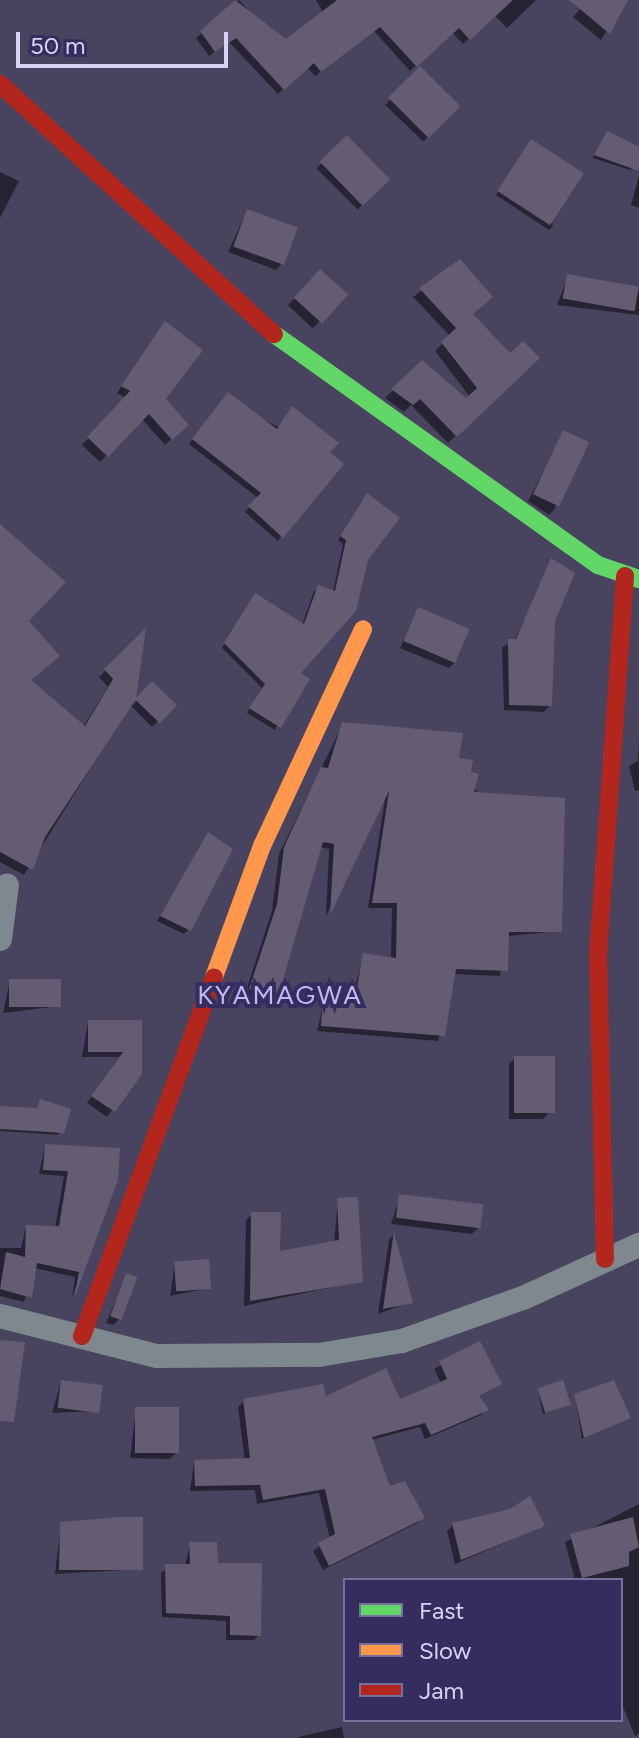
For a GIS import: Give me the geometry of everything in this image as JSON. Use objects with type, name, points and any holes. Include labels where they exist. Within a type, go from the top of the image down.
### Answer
[{"type":"street","points":[[0,84],[262,325],[598,565],[632,577],[598,954],[605,1259]]},
{"type":"street","points":[[82,1336],[251,874],[363,629]]},
{"type":"street","points":[[0,939],[7,885]]},
{"type":"street","points":[[0,1316],[157,1356],[228,1361],[319,1355],[402,1341],[523,1298],[639,1245]]},
{"type":"building","points":[[235,0],[286,39],[337,0],[513,0],[470,40],[459,28],[417,67],[380,27],[321,72],[314,63],[284,90],[236,38],[215,52],[200,31]]},
{"type":"building","points":[[569,0],[628,0],[610,34]]},
{"type":"building","points":[[420,66],[460,106],[428,138],[388,98]]},
{"type":"building","points":[[607,131],[639,147],[639,171],[594,155]]},
{"type":"building","points":[[347,135],[390,180],[363,206],[320,161]]},
{"type":"building","points":[[531,139],[584,173],[550,225],[497,191]]},
{"type":"building","points":[[247,209],[298,227],[284,265],[233,247]]},
{"type":"building","points":[[460,259],[493,297],[473,314],[510,353],[523,341],[540,358],[457,437],[420,399],[413,405],[391,389],[422,360],[466,398],[477,388],[441,342],[456,328],[419,288]]},
{"type":"building","points":[[320,269],[348,294],[322,323],[294,298]]},
{"type":"building","points":[[567,274],[639,287],[635,311],[563,299]]},
{"type":"building","points":[[165,321],[203,350],[166,399],[189,425],[172,440],[149,414],[108,457],[87,437],[130,391],[121,386]]},
{"type":"building","points":[[228,392],[277,429],[292,406],[339,443],[330,452],[344,464],[283,538],[248,506],[261,493],[192,439]]},
{"type":"building","points":[[563,430],[589,442],[559,507],[533,494]]},
{"type":"building","points":[[367,493],[400,518],[368,560],[356,611],[301,673],[310,679],[281,728],[249,708],[265,684],[224,643],[255,593],[304,624],[318,585],[335,591],[346,540],[340,536]]},
{"type":"building","points":[[0,524],[66,582],[29,621],[60,656],[31,680],[85,726],[113,679],[104,669],[146,628],[136,699],[45,837],[33,870],[0,852]]},
{"type":"building","points":[[551,558],[575,573],[555,621],[552,706],[509,705],[508,639],[516,639]]},
{"type":"building","points":[[418,607],[470,629],[455,663],[404,641]]},
{"type":"building","points":[[152,681],[177,705],[160,723],[135,699]]},
{"type":"building","points":[[342,722],[463,733],[459,758],[473,760],[471,772],[479,774],[474,792],[565,798],[562,932],[509,932],[508,971],[456,969],[445,1036],[321,1026],[323,999],[355,1000],[363,953],[396,958],[397,903],[372,903],[389,791],[330,915],[334,844],[323,842],[278,997],[249,989],[277,904],[284,847],[321,767],[328,768]]},
{"type":"building","points":[[208,832],[233,849],[191,931],[160,916]]},
{"type":"building","points":[[9,979],[61,979],[61,1007],[9,1007]]},
{"type":"building","points":[[88,1020],[142,1020],[142,1074],[115,1112],[91,1096],[123,1052],[88,1052]]},
{"type":"building","points":[[514,1056],[555,1056],[555,1113],[514,1113]]},
{"type":"building","points":[[40,1099],[71,1109],[64,1133],[0,1129],[0,1106],[37,1108]]},
{"type":"building","points":[[45,1144],[120,1148],[118,1180],[74,1299],[79,1272],[37,1263],[32,1298],[0,1289],[6,1252],[25,1257],[26,1225],[59,1226],[68,1171],[43,1170]]},
{"type":"building","points":[[399,1194],[483,1204],[480,1228],[396,1218]]},
{"type":"building","points":[[358,1197],[363,1282],[250,1301],[251,1212],[281,1212],[280,1251],[339,1240],[337,1198]]},
{"type":"building","points":[[394,1231],[413,1303],[383,1309]]},
{"type":"building","points":[[209,1259],[211,1289],[176,1291],[174,1261]]},
{"type":"building","points":[[126,1273],[137,1277],[122,1320],[110,1316]]},
{"type":"building","points":[[0,1340],[25,1342],[14,1422],[0,1421]]},
{"type":"building","points":[[480,1341],[502,1384],[479,1396],[489,1410],[431,1435],[425,1423],[372,1437],[390,1486],[405,1481],[425,1518],[329,1566],[318,1543],[335,1534],[325,1489],[263,1500],[260,1485],[195,1486],[194,1460],[250,1458],[243,1399],[323,1384],[326,1396],[386,1368],[400,1399],[447,1379],[439,1361]]},
{"type":"building","points":[[61,1380],[103,1385],[99,1413],[58,1408]]},
{"type":"building","points":[[563,1380],[571,1405],[545,1413],[537,1388]]},
{"type":"building","points":[[614,1380],[631,1418],[584,1438],[574,1394]]},
{"type":"building","points":[[135,1407],[179,1407],[179,1453],[135,1453]]},
{"type":"building","points":[[530,1496],[545,1526],[461,1560],[452,1523],[510,1509]]},
{"type":"building","points":[[143,1517],[143,1570],[59,1570],[60,1522]]},
{"type":"building","points":[[633,1517],[639,1547],[629,1552],[629,1566],[582,1578],[570,1534]]},
{"type":"building","points":[[189,1542],[217,1542],[218,1563],[262,1563],[261,1636],[230,1635],[230,1616],[166,1613],[165,1564],[190,1564]]},
{"type":"traffic: fast","points":[[274,334],[598,565],[639,579]]},
{"type":"traffic: slow","points":[[214,977],[262,846],[363,629]]},
{"type":"traffic: jam","points":[[0,84],[274,334]]},
{"type":"traffic: jam","points":[[605,1259],[598,954],[625,576]]},
{"type":"traffic: jam","points":[[82,1336],[214,977]]},
{"type":"district","name":"KYAMAGWA","points":[[280,996]]}]
